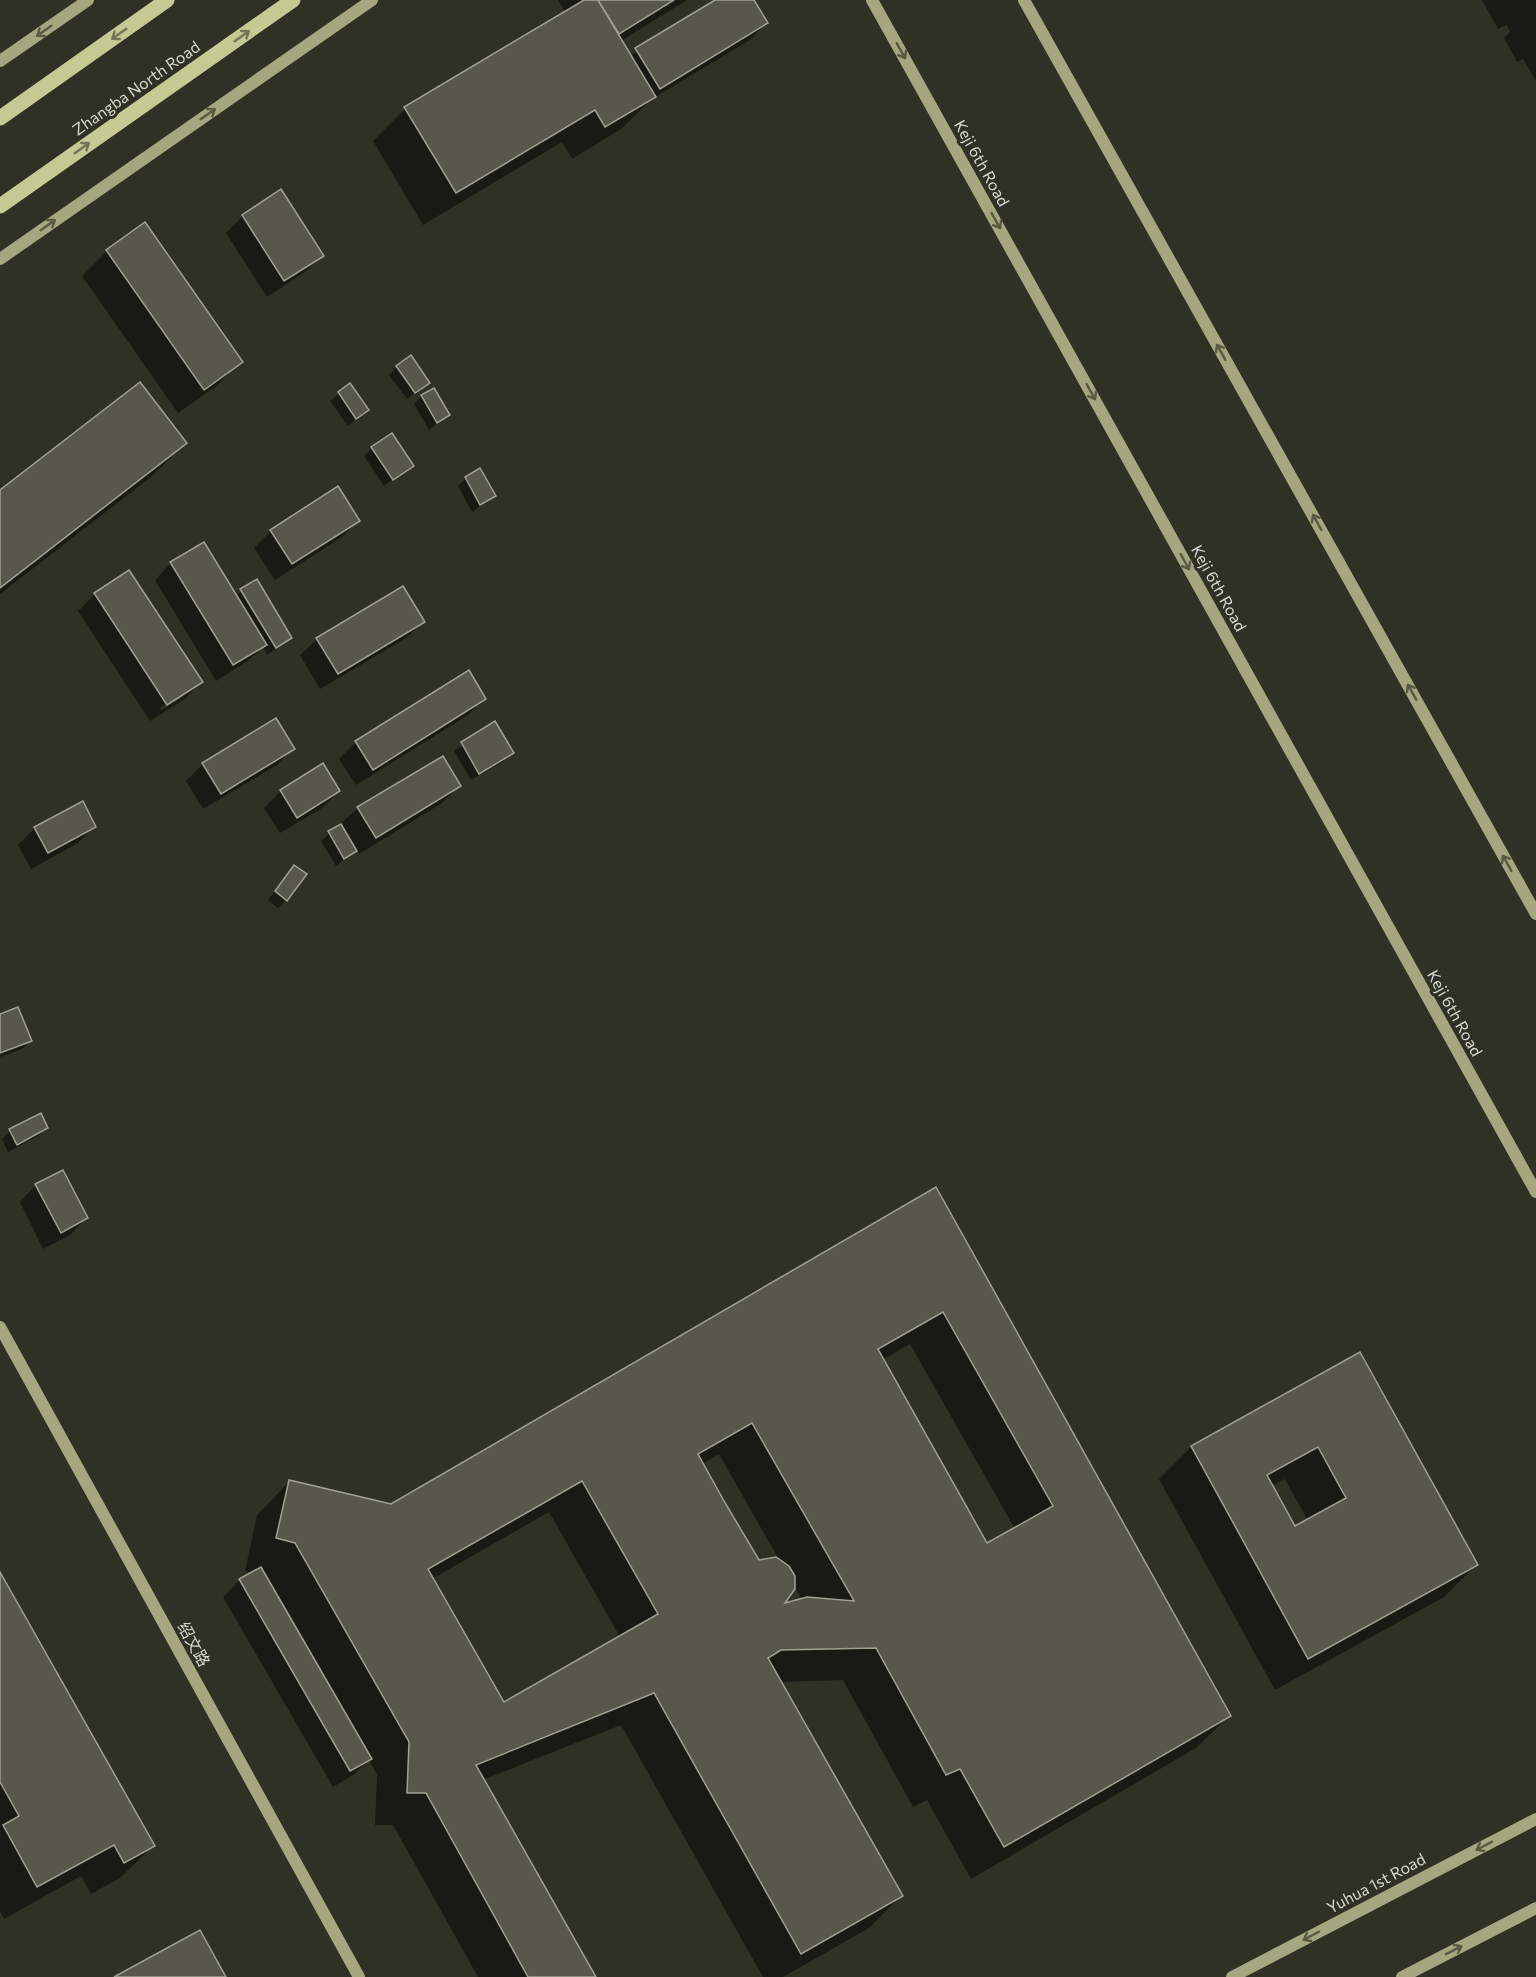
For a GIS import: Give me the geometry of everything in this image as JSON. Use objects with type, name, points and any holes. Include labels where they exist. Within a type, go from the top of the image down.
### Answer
[{"type":"main road","points":[[0,61],[88,0]]},
{"type":"main road","points":[[0,118],[167,0]]},
{"type":"main road","name":"Zhangba North Road","points":[[0,206],[293,0]]},
{"type":"main road","points":[[0,259],[372,0]]},
{"type":"main road","name":"Keji 6th Road","points":[[872,0],[1536,1192]]},
{"type":"main road","points":[[1024,0],[1536,914]]},
{"type":"main road","name":"绍文路","points":[[0,1327],[359,1977]]},
{"type":"main road","name":"Yuhua 1st Road","points":[[1232,1977],[1536,1819]]},
{"type":"main road","points":[[1402,1977],[1536,1908]]},
{"type":"building","points":[[584,0],[598,0],[656,97],[605,127],[595,110],[456,193],[404,107]]},
{"type":"building","points":[[598,0],[674,0],[619,34]]},
{"type":"building","points":[[715,0],[754,0],[768,23],[660,89],[635,48]]},
{"type":"building","points":[[281,189],[324,256],[284,281],[242,215]]},
{"type":"building","points":[[145,222],[243,362],[204,390],[106,250]]},
{"type":"building","points":[[411,355],[430,383],[415,393],[396,366]]},
{"type":"building","points":[[140,382],[187,443],[0,588],[0,490]]},
{"type":"building","points":[[350,383],[369,410],[356,419],[338,392]]},
{"type":"building","points":[[434,388],[450,415],[437,423],[421,395]]},
{"type":"building","points":[[392,433],[414,466],[393,480],[371,447]]},
{"type":"building","points":[[480,468],[496,496],[480,505],[465,477]]},
{"type":"building","points":[[338,486],[360,521],[292,564],[270,530]]},
{"type":"building","points":[[204,542],[267,645],[233,665],[170,562]]},
{"type":"building","points":[[129,570],[203,682],[167,705],[94,593]]},
{"type":"building","points":[[257,579],[292,638],[276,648],[240,589]]},
{"type":"building","points":[[403,586],[425,622],[338,674],[316,638]]},
{"type":"building","points":[[469,670],[486,699],[373,770],[355,741]]},
{"type":"building","points":[[276,718],[295,749],[221,794],[202,763]]},
{"type":"building","points":[[495,721],[514,753],[479,774],[461,742]]},
{"type":"building","points":[[443,756],[461,786],[376,838],[357,807]]},
{"type":"building","points":[[323,763],[340,791],[297,818],[280,790]]},
{"type":"building","points":[[83,801],[96,827],[48,853],[34,827]]},
{"type":"building","points":[[341,824],[357,851],[344,859],[328,831]]},
{"type":"building","points":[[294,865],[307,874],[287,901],[275,891]]},
{"type":"building","points":[[18,1007],[32,1041],[0,1053],[0,1014]]},
{"type":"building","points":[[41,1113],[48,1128],[17,1145],[9,1129]]},
{"type":"building","points":[[63,1170],[88,1218],[61,1233],[35,1184]]},
{"type":"building","points":[[936,1187],[1231,1716],[1004,1847],[960,1769],[946,1775],[876,1648],[781,1650],[768,1658],[903,1896],[801,1954],[654,1693],[476,1765],[596,1977],[528,1977],[426,1793],[407,1793],[409,1742],[295,1543],[276,1538],[289,1480],[391,1504]],"holes":[[[943,1312],[1053,1506],[987,1543],[878,1349]],[[752,1423],[854,1601],[807,1597],[785,1603],[795,1589],[795,1576],[789,1566],[776,1557],[759,1560],[698,1454]],[[582,1481],[658,1614],[504,1702],[428,1569]]]},
{"type":"building","points":[[1360,1352],[1478,1565],[1308,1659],[1191,1446]],"holes":[[[1318,1447],[1346,1498],[1295,1526],[1267,1475]]]},
{"type":"building","points":[[261,1567],[372,1759],[350,1771],[239,1579]]},
{"type":"building","points":[[0,1572],[155,1846],[124,1863],[114,1845],[37,1887],[3,1825],[19,1816],[0,1782]]},
{"type":"building","points":[[200,1930],[226,1977],[114,1977]]}]
